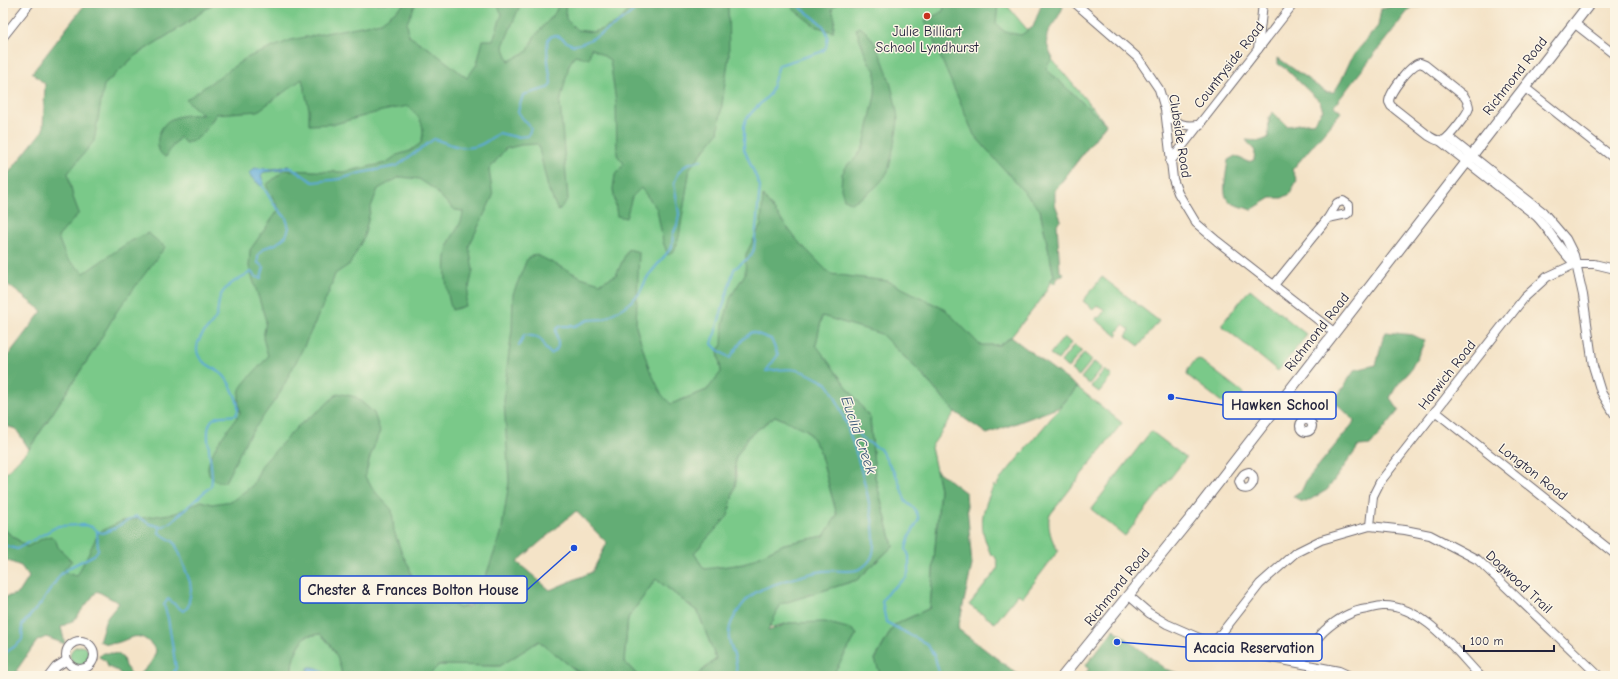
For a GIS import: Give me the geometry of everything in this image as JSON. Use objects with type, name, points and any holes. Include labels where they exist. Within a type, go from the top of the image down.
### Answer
[{"type":"main road","name":"Richmond Road","points":[[1062,676],[1229,468],[1590,3]]},
{"type":"street","points":[[3,37],[30,3]]},
{"type":"street","name":"Clubside Road","points":[[1075,3],[1138,58],[1159,89],[1166,114],[1172,179],[1196,223],[1334,333]]},
{"type":"street","points":[[1258,50],[1263,3]]},
{"type":"street","name":"Countryside Road","points":[[1170,162],[1294,3]]},
{"type":"street","points":[[1574,23],[1615,55]]},
{"type":"street","points":[[1439,140],[1444,140],[1448,137],[1468,112],[1469,106],[1464,96],[1425,65],[1417,64],[1409,70],[1392,94],[1389,102],[1391,106],[1429,136],[1439,140],[1469,158]]},
{"type":"street","points":[[1524,87],[1615,159]]},
{"type":"street","points":[[1166,114],[1183,126],[1194,126],[1201,124]]},
{"type":"street","points":[[1448,137],[1469,158],[1536,216],[1555,239],[1564,254],[1575,264],[1583,295],[1593,366],[1601,392],[1615,415]]},
{"type":"street","points":[[1274,285],[1328,218]]},
{"type":"street","points":[[1575,264],[1594,264],[1615,268]]},
{"type":"street","name":"Harwich Road","points":[[1370,526],[1373,496],[1380,482],[1435,411],[1524,298],[1547,277],[1575,264]]},
{"type":"street","name":"Longton Road","points":[[1435,411],[1615,554]]},
{"type":"street","points":[[1229,468],[1241,478]]},
{"type":"street","name":"Dogwood Trail","points":[[1213,644],[1260,584],[1295,553],[1321,540],[1370,526],[1405,530],[1430,535],[1478,560],[1599,676]]},
{"type":"street","points":[[1128,595],[1149,614],[1167,624],[1213,644],[1257,655],[1339,671],[1350,676]]},
{"type":"street","points":[[1300,663],[1324,632],[1339,620],[1361,610],[1383,606],[1415,614],[1437,630],[1480,676]]},
{"type":"street","points":[[49,676],[56,667],[67,660]]},
{"type":"green space","points":[[86,3],[214,3],[184,25],[136,55],[104,85],[94,141],[68,173],[73,197],[79,213],[58,237],[66,258],[84,273],[129,242],[148,233],[165,247],[117,311],[94,350],[29,449],[16,429],[3,425],[3,362],[42,311],[3,281],[3,180],[43,130],[45,84],[32,73]]},
{"type":"green space","points":[[214,3],[1005,3],[1106,124],[1040,210],[1054,276],[1040,301],[1011,337],[999,345],[925,348],[882,335],[919,371],[955,412],[931,447],[940,489],[930,608],[894,625],[875,659],[881,676],[832,676],[857,634],[851,629],[789,623],[769,628],[780,604],[857,580],[893,546],[875,477],[870,418],[815,345],[822,316],[762,298],[718,350],[722,372],[707,390],[671,404],[480,592],[474,601],[466,606],[458,608],[451,600],[210,606],[62,572],[3,529],[3,476],[29,449],[94,350],[3,210],[104,85],[136,55],[184,25]]},
{"type":"green space","points":[[406,3],[416,3],[407,23],[409,36],[431,50],[467,78],[477,64],[483,40],[493,40],[502,14],[496,3],[521,3],[503,46],[509,61],[528,51],[534,37],[555,13],[559,3],[565,3],[566,19],[577,30],[594,32],[617,23],[634,3],[728,3],[729,55],[718,133],[690,168],[679,237],[674,251],[668,255],[663,242],[657,209],[641,188],[632,197],[626,218],[617,216],[613,189],[615,175],[624,164],[617,155],[616,102],[610,60],[591,48],[589,59],[575,55],[569,65],[560,103],[568,199],[558,211],[548,188],[538,144],[521,145],[505,149],[489,170],[493,196],[469,246],[473,270],[465,306],[452,310],[448,296],[446,278],[446,252],[450,241],[460,224],[463,211],[455,210],[434,189],[419,179],[400,177],[378,189],[371,207],[364,237],[350,264],[335,274],[329,292],[306,342],[280,393],[247,439],[225,482],[215,481],[209,474],[208,468],[210,460],[219,442],[240,413],[239,399],[241,387],[268,356],[263,338],[266,321],[249,267],[250,250],[279,209],[266,185],[285,170],[343,172],[386,163],[397,155],[410,151],[421,143],[423,127],[419,119],[408,106],[382,111],[335,124],[309,125],[309,109],[302,79],[258,111],[216,114],[204,133],[191,142],[185,143],[180,137],[166,157],[161,154],[159,149],[158,138],[160,132],[167,122],[176,117],[203,115],[186,100],[246,58],[291,40],[381,22]]},
{"type":"green space","points":[[792,3],[837,3],[832,9],[835,19],[833,32],[815,26],[793,9]]},
{"type":"green space","points":[[945,3],[998,3],[996,24],[1005,32],[1021,35],[1033,27],[1042,3],[1061,3],[1063,7],[1047,36],[1047,42],[1053,59],[1048,64],[1046,69],[1106,124],[1055,190],[1055,204],[1061,220],[1057,224],[1060,272],[1064,273],[1062,276],[1060,275],[1054,284],[1050,281],[1054,276],[1040,210],[974,135],[925,21],[943,11]]},
{"type":"green space","points":[[1394,3],[1424,3],[1420,7],[1411,7],[1334,106],[1341,112],[1292,170],[1297,180],[1290,194],[1282,198],[1271,198],[1251,210],[1230,202],[1225,194],[1228,160],[1235,156],[1248,162],[1254,160],[1255,151],[1246,140],[1260,141],[1268,138],[1269,117],[1273,112],[1287,126],[1313,123],[1323,110],[1320,102],[1286,69],[1278,64],[1278,58],[1326,92],[1334,92],[1352,57],[1378,26],[1381,9],[1390,7]]},
{"type":"green space","points":[[858,27],[866,32],[880,54],[886,68],[894,97],[898,120],[888,171],[872,190],[851,203],[844,199],[841,189],[842,174],[848,164],[856,158],[864,145],[875,95],[876,72],[868,61],[856,29]]},
{"type":"green space","points":[[763,196],[797,240],[830,274],[888,281],[946,310],[980,345],[999,345],[1011,337],[1077,387],[1060,407],[987,434],[955,412],[919,371],[881,334],[822,316],[816,345],[870,418],[875,477],[893,546],[857,580],[781,604],[768,631],[789,623],[825,622],[851,629],[857,634],[832,676],[696,676],[716,659],[698,612],[656,579],[628,618],[624,661],[638,676],[583,676],[539,641],[500,666],[439,665],[428,676],[342,676],[340,664],[335,653],[329,643],[320,634],[306,636],[300,644],[293,662],[292,672],[288,676],[136,676],[149,665],[156,650],[148,641],[141,637],[129,638],[116,643],[108,644],[99,641],[106,619],[119,603],[97,591],[74,620],[61,627],[65,644],[46,637],[37,641],[16,671],[22,676],[3,676],[3,598],[19,593],[29,577],[21,566],[3,559],[3,529],[27,547],[51,536],[56,541],[58,547],[72,561],[62,572],[77,576],[99,532],[122,521],[176,513],[201,501],[212,504],[232,501],[253,485],[262,465],[298,426],[321,409],[338,393],[356,397],[374,413],[380,431],[370,457],[365,477],[377,494],[392,510],[394,531],[402,554],[409,566],[414,584],[451,600],[458,608],[468,607],[475,602],[480,592],[501,534],[509,482],[504,401],[512,330],[513,294],[527,259],[535,254],[581,277],[600,283],[616,275],[628,249],[639,252],[636,326],[649,368],[662,395],[671,404],[707,390],[721,372],[718,350],[722,345],[723,324],[731,296],[745,274],[746,254],[761,225]],"holes":[[[775,416],[807,430],[819,449],[837,515],[824,536],[784,544],[744,564],[704,569],[694,553],[728,516],[736,481],[735,459],[748,437]],[[576,511],[607,543],[592,572],[550,590],[517,562]]]},
{"type":"green space","points":[[1102,277],[1159,321],[1139,346],[1126,336],[1130,330],[1123,325],[1117,332],[1119,334],[1117,336],[1095,319],[1097,317],[1099,318],[1105,310],[1097,305],[1093,309],[1083,301]]},
{"type":"green space","points":[[1250,289],[1307,335],[1278,371],[1221,325]]},
{"type":"green space","points":[[1386,332],[1413,335],[1425,341],[1411,369],[1396,387],[1390,398],[1399,410],[1371,445],[1359,446],[1327,490],[1306,502],[1300,501],[1293,496],[1302,490],[1306,481],[1355,421],[1333,400],[1355,370],[1376,365],[1382,340]]},
{"type":"green space","points":[[1064,337],[1071,343],[1058,360],[1050,354]]},
{"type":"green space","points":[[1074,345],[1082,351],[1068,368],[1061,362]]},
{"type":"green space","points":[[1084,353],[1092,360],[1079,376],[1071,370]]},
{"type":"green space","points":[[1199,359],[1242,392],[1244,400],[1242,406],[1236,409],[1228,407],[1187,375],[1191,365]]},
{"type":"green space","points":[[1094,362],[1102,368],[1089,384],[1081,378]]},
{"type":"green space","points":[[1105,370],[1112,376],[1099,392],[1091,386]]},
{"type":"green space","points":[[1077,387],[1122,423],[1049,516],[1050,534],[1058,551],[1023,597],[1018,594],[995,623],[969,605],[998,568],[997,560],[994,555],[991,555],[984,536],[982,520],[983,512],[994,485],[996,487],[999,481]]},
{"type":"green space","points":[[775,416],[807,430],[819,449],[837,515],[825,536],[784,544],[744,564],[704,570],[694,553],[728,515],[736,481],[735,459],[748,437]]},
{"type":"green space","points":[[1151,431],[1186,458],[1125,536],[1091,509]]},
{"type":"green space","points":[[936,470],[966,493],[972,565],[958,629],[1020,676],[881,676],[875,660],[894,625],[930,608],[940,489]]},
{"type":"green space","points":[[656,579],[698,612],[716,659],[696,676],[638,676],[624,661],[628,618]]},
{"type":"green space","points":[[1114,629],[1165,669],[1187,676],[1083,676],[1089,669],[1085,666]]},
{"type":"green space","points":[[321,634],[335,653],[340,664],[342,676],[288,676],[292,672],[293,662],[300,644],[306,636]]},
{"type":"green space","points":[[539,641],[583,676],[428,676],[439,665],[500,666]]},
{"type":"green space","points":[[80,646],[87,649],[90,656],[87,663],[80,666],[73,663],[70,656],[73,649]]},
{"type":"green space","points":[[103,653],[118,654],[123,658],[125,666],[133,676],[122,676],[118,671],[108,667],[106,661],[99,657]]},
{"type":"water","points":[[289,166],[282,170],[264,172],[261,175],[264,183],[261,186],[249,173],[255,168],[273,169]]},
{"type":"water","points":[[308,668],[320,669],[327,676],[307,676]]},
{"type":"waterway","points":[[284,168],[292,168],[313,182],[340,179],[360,173],[397,166],[434,139],[466,148],[480,145],[499,133],[516,137],[528,136],[531,128],[518,111],[523,95],[548,88],[551,83],[547,52],[549,38],[555,35],[571,44],[580,44],[599,35],[620,22],[629,15],[639,3]]},
{"type":"waterway","name":"Euclid Creek","points":[[735,676],[736,662],[730,643],[729,629],[736,614],[749,597],[758,591],[786,580],[808,574],[830,570],[854,571],[860,569],[870,560],[874,547],[873,526],[862,472],[844,419],[828,385],[823,381],[799,370],[781,369],[766,371],[778,355],[771,339],[752,332],[743,339],[730,358],[712,344],[734,269],[751,256],[754,249],[760,186],[744,149],[744,126],[746,119],[770,94],[779,65],[821,52],[826,46],[828,36],[826,30],[817,20],[796,3]]},
{"type":"waterway","points":[[519,346],[524,335],[534,336],[542,341],[544,347],[551,354],[557,349],[558,346],[556,329],[561,326],[575,326],[588,320],[604,319],[627,305],[639,294],[648,276],[672,247],[673,234],[677,225],[679,214],[674,183],[679,172],[687,164],[702,160]]},
{"type":"waterway","points":[[3,545],[17,549],[58,526],[85,525],[103,533],[136,516],[150,524],[162,527],[171,522],[211,486],[212,471],[208,442],[209,425],[214,418],[236,415],[238,405],[233,390],[227,380],[222,374],[206,364],[200,358],[197,349],[199,339],[215,320],[220,297],[225,289],[233,282],[251,272],[256,277],[261,278],[264,267],[258,263],[258,255],[264,248],[276,244],[286,236],[289,228],[286,218],[273,203],[262,185]]},
{"type":"waterway","points":[[846,420],[862,439],[880,449],[897,477],[906,502],[915,509],[919,519],[909,537],[906,549],[909,556],[909,570],[906,578],[888,592],[882,601],[886,622],[927,644],[935,657],[939,673]]},
{"type":"waterway","points":[[160,527],[159,533],[174,542],[179,552],[190,582],[191,590],[188,607],[183,611],[168,599],[164,605],[168,618],[176,668],[172,676]]},
{"type":"waterway","points":[[3,656],[21,641],[22,625],[42,602],[60,575],[70,567],[94,555],[98,550],[97,531]]},
{"type":"place","name":"Julie Billiart School Lyndhurst","points":[[927,16]]},
{"type":"place","name":"Hawken School","points":[[1171,397]]},
{"type":"place","name":"Chester & Frances Bolton House","points":[[574,548]]},
{"type":"place","name":"Acacia Reservation","points":[[1117,642]]}]
